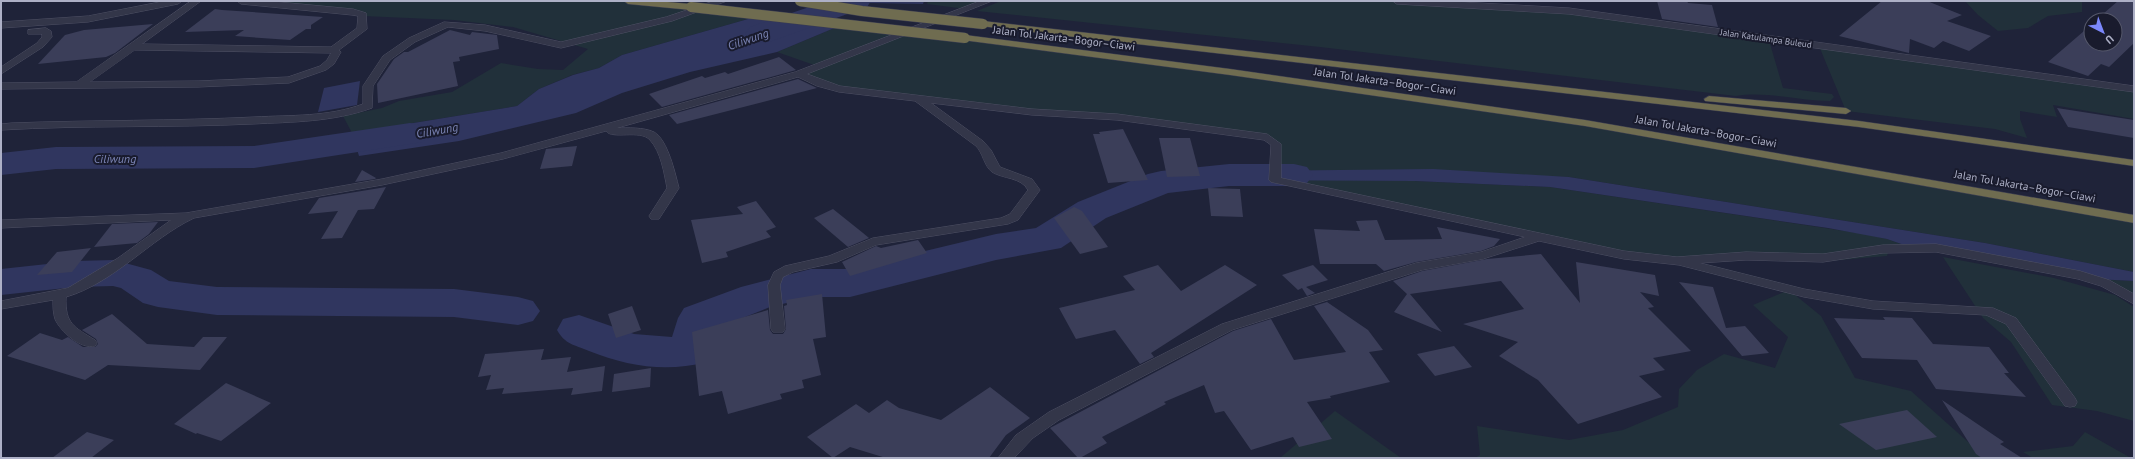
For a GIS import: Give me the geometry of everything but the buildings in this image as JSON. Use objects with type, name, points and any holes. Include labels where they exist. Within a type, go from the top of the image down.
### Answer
[{"type":"highway","name":"Jalan Tol Jakarta–Bogor–Ciawi","points":[[628,1],[965,38],[1230,72],[1585,123],[2134,219]]},
{"type":"highway","name":"Jalan Tol Jakarta–Bogor–Ciawi","points":[[800,1],[862,11],[1859,124],[2134,163]]},
{"type":"highway","points":[[1578,93],[1706,99],[1846,111]]},
{"type":"street","points":[[1,25],[88,19],[178,1]]},
{"type":"street","points":[[78,85],[197,1]]},
{"type":"street","points":[[132,47],[333,50],[362,29],[362,15],[353,12],[241,1]]},
{"type":"street","points":[[1,127],[38,124],[92,125],[228,122],[296,118],[356,112],[368,106],[368,86],[386,58],[412,40],[447,24],[485,28],[561,45],[669,19],[723,1]]},
{"type":"street","points":[[1,224],[191,215],[262,201],[382,182],[502,156],[799,74],[988,1]]},
{"type":"street","name":"Jalan Katulampa Buleud","points":[[1397,1],[1577,12],[2134,89]]},
{"type":"street","points":[[1523,1],[1534,10]]},
{"type":"street","points":[[1,34],[46,31],[47,37],[40,45],[1,71]]},
{"type":"street","points":[[1,86],[198,84],[289,80],[323,68],[331,62],[336,52],[333,50]]},
{"type":"street","points":[[799,74],[821,84],[840,89],[1032,112],[1117,117],[1267,137],[1276,144],[1275,180],[1422,210],[1624,255],[1677,261],[1804,293],[1873,306],[1988,312],[1999,314],[2011,321],[2070,402]]},
{"type":"street","points":[[778,329],[774,285],[778,275],[789,269],[833,259],[873,242],[973,226],[1014,217],[1034,190],[1032,184],[1023,178],[997,170],[991,165],[986,151],[916,98]]},
{"type":"street","points":[[594,131],[630,131],[648,134],[654,137],[668,167],[673,188],[655,216]]},
{"type":"street","points":[[1,306],[60,295],[82,285],[122,261],[169,226],[191,215]]},
{"type":"street","points":[[1006,458],[1013,447],[1038,426],[1054,416],[1227,327],[1420,266],[1483,255],[1538,237]]},
{"type":"street","points":[[1677,261],[1746,256],[1823,258],[1883,249],[1936,248],[2080,275],[2105,283],[2134,300]]},
{"type":"street","points":[[60,295],[60,320],[65,326],[90,343]]},
{"type":"shaded area","points":[[241,1],[628,1],[762,15],[622,55],[599,68],[572,75],[539,89],[517,106],[352,133],[343,116],[382,108],[399,101],[452,92],[501,63],[538,69],[563,70],[588,49],[513,27],[454,20],[363,16]]},
{"type":"shaded area","points":[[928,1],[979,1],[966,9],[927,4]]},
{"type":"shaded area","points":[[1001,1],[1432,1],[1531,7],[1768,37],[1783,88],[1832,94],[1834,97],[1830,101],[1818,101],[1771,95],[1736,96],[1320,47],[977,11]]},
{"type":"shaded area","points":[[1965,1],[2082,1],[2082,12],[2048,16],[2028,28],[1998,31],[1978,15]]},
{"type":"shaded area","points":[[844,24],[965,38],[1585,123],[2134,219],[2134,272],[1985,243],[1569,177],[1276,170],[1276,144],[1267,137],[1117,117],[1032,112],[839,89],[799,74],[817,66],[777,52]]},
{"type":"shaded area","points":[[1819,46],[2134,89],[2134,119],[2053,105],[2057,117],[2020,111],[2020,119],[2027,138],[1995,129],[1846,111]]},
{"type":"shaded area","points":[[1280,179],[1415,181],[1550,187],[1865,234],[1887,239],[1907,246],[1890,246],[1887,256],[1827,261],[1746,256],[1698,258],[1644,257]]},
{"type":"shaded area","points":[[1943,257],[2054,278],[2115,295],[2134,307],[2134,421],[2097,411],[2052,405],[2011,342],[1983,318]]},
{"type":"shaded area","points":[[2094,279],[2134,281],[2134,299]]},
{"type":"shaded area","points":[[1789,290],[1821,316],[1855,378],[1911,391],[1986,458],[1475,458],[1480,455],[1477,426],[1569,440],[1623,430],[1678,407],[1679,389],[1697,370],[1724,354],[1775,368],[1788,337],[1753,305]]},
{"type":"shaded area","points":[[1335,411],[1401,458],[1280,458]]},
{"type":"shaded area","points":[[2085,432],[2131,458],[2033,458],[2023,452],[2073,446]]},
{"type":"water","points":[[924,1],[923,4],[812,2]]},
{"type":"water","points":[[762,15],[844,24],[777,52],[690,72],[622,93],[576,113],[459,141],[359,156],[352,133],[517,106],[539,89],[573,75],[599,68],[622,55]]},
{"type":"water","points":[[360,81],[357,105],[318,112],[324,88]]},
{"type":"water","points":[[1433,169],[1569,177],[1985,243],[2134,272],[2134,281],[2094,279],[1907,246],[1887,239],[1828,228],[1550,187],[1415,181],[1248,180],[1240,177],[1240,171]]},
{"type":"waterway","name":"Ciliwung","points":[[761,34],[856,1]]},
{"type":"waterway","name":"Ciliwung","points":[[1,164],[56,158],[254,157],[410,134]]},
{"type":"waterway","points":[[579,330],[628,349],[665,353],[690,351],[700,318],[756,297],[811,283],[850,283],[996,247],[1047,239],[1092,210],[1161,182],[1229,175],[1294,175]]},
{"type":"waterway","points":[[1,282],[75,274],[114,273],[136,279],[158,293],[217,301],[454,303],[518,311]]}]
